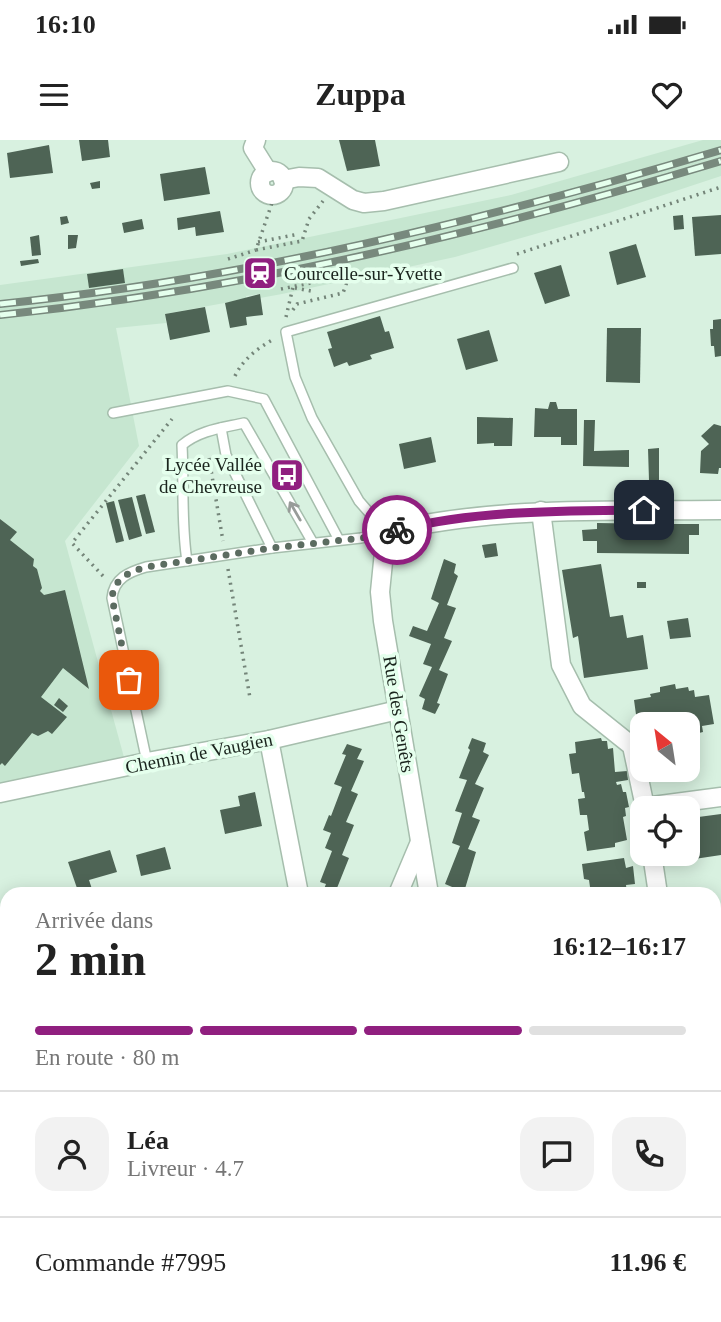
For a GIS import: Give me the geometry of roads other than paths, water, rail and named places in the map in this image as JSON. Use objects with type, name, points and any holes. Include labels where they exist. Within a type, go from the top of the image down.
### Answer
[{"type":"street","points":[[256,140],[253,148],[275,182],[299,177],[318,178],[353,200],[364,203],[384,201],[559,162]]},
{"type":"street","points":[[386,532],[464,518],[541,511],[721,510]]},
{"type":"street","points":[[541,511],[561,665],[582,706],[632,746],[642,796]]},
{"type":"street","name":"Rue des Genêts","points":[[386,532],[380,592],[428,887]]},
{"type":"street","name":"Chemin de Vaugien","points":[[0,793],[146,762],[269,740],[398,710]]},
{"type":"street","points":[[269,740],[298,887]]},
{"type":"street","points":[[700,800],[721,797]]},
{"type":"street","points":[[401,887],[420,841]]},
{"type":"street","points":[[654,866],[657,887]]},
{"type":"lane","points":[[386,532],[359,502],[312,418],[295,377],[285,327],[513,268]]},
{"type":"lane","points":[[113,413],[228,391],[264,399],[339,540]]},
{"type":"lane","points":[[187,561],[182,529],[182,445],[205,431],[244,423],[313,543]]},
{"type":"lane","points":[[221,428],[226,455],[272,548]]},
{"type":"lane","points":[[146,762],[112,598],[113,587],[128,572],[146,567],[386,532]]},
{"type":"railway","points":[[0,304],[183,279],[364,244],[543,200],[721,150]]},
{"type":"railway","points":[[0,315],[184,290],[364,255],[543,212],[721,161]]},
{"type":"place","name":"Courcelle-sur-Yvette","points":[[260,273]]},
{"type":"place","name":"Lycée Vallée de Chevreuse","points":[[287,475]]}]
